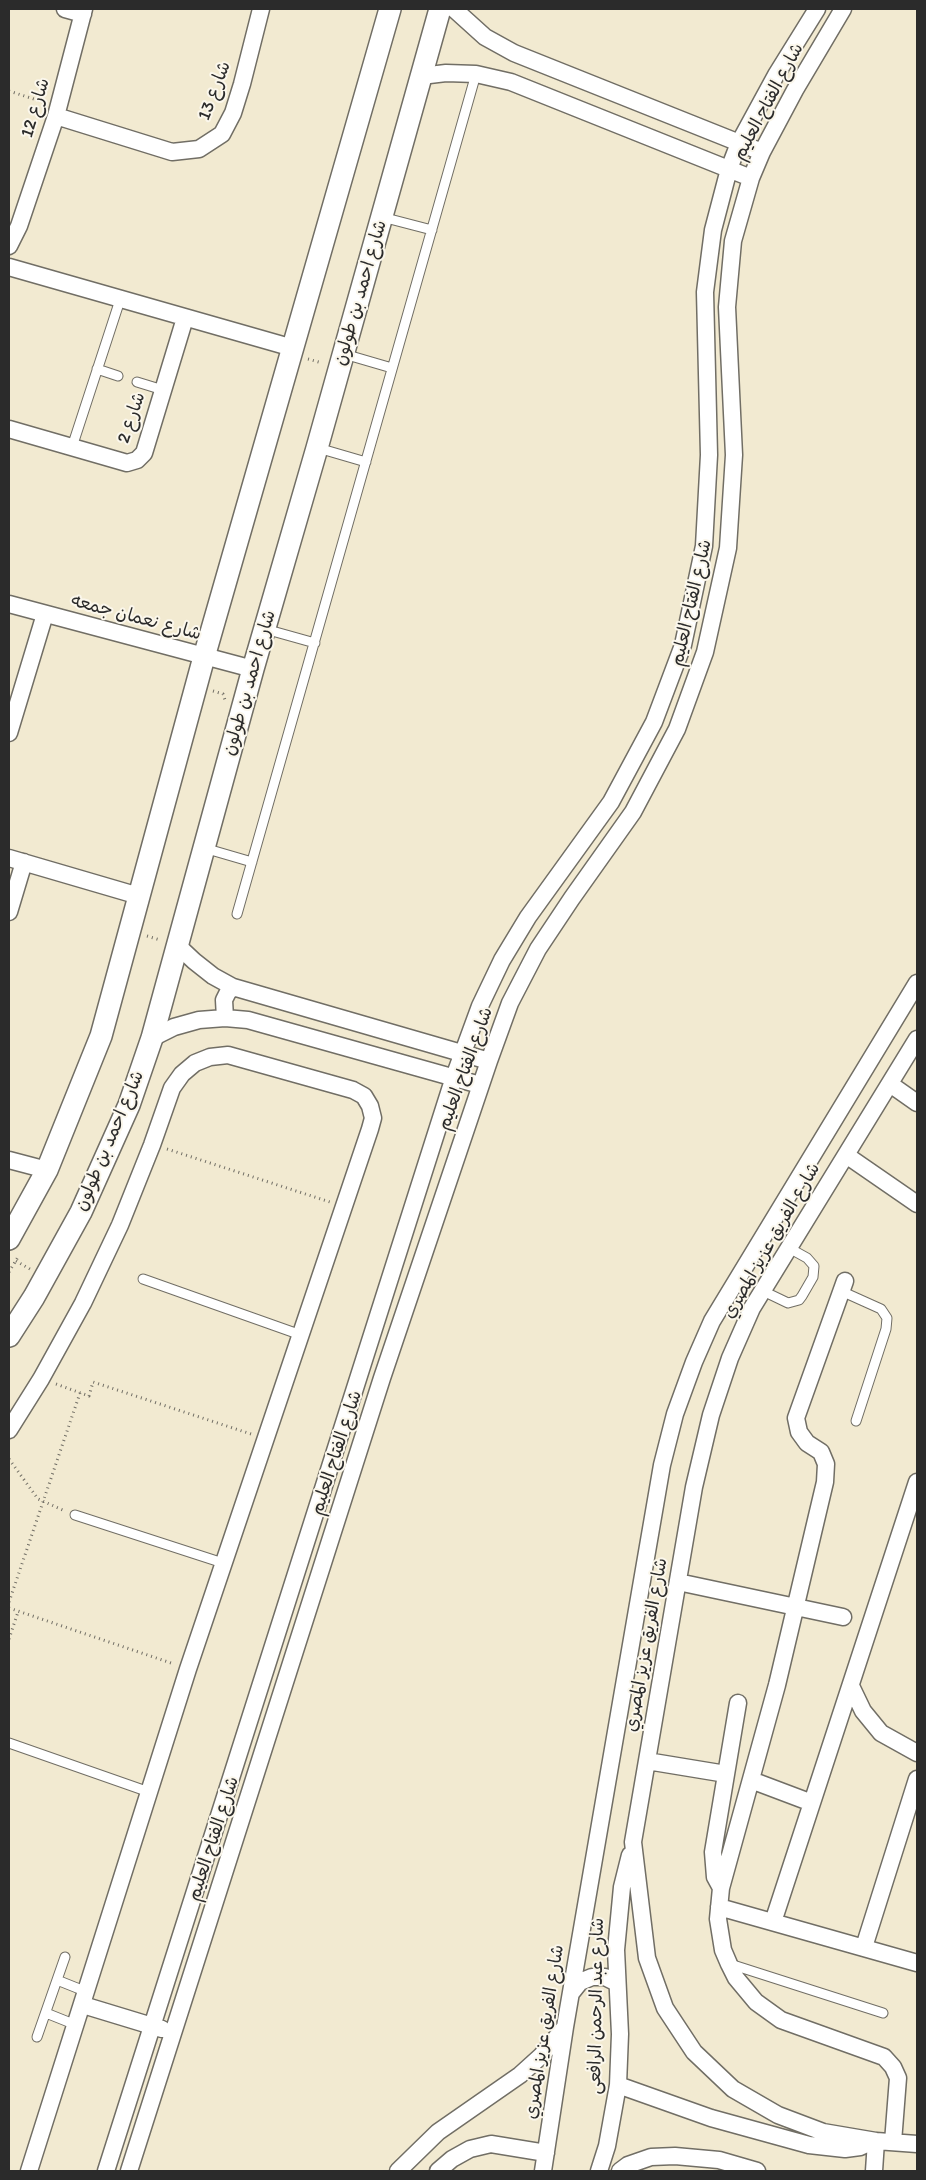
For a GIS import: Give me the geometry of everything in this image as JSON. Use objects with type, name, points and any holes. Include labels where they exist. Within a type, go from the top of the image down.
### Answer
[{"type":"street","points":[[65,9],[84,11]]},
{"type":"street","name":"شارع 13","points":[[57,111],[172,152],[199,148],[222,134],[233,112],[261,9]]},
{"type":"street","points":[[9,1239],[46,1170],[101,1036],[204,657],[390,9]]},
{"type":"street","name":"شارع احمد بن طولون","points":[[9,1336],[34,1297],[81,1212],[130,1105],[152,1038],[165,944],[204,848],[440,9]]},
{"type":"street","points":[[454,9],[485,37],[514,53],[762,152]]},
{"type":"street","name":"شارع الفتاح العليم","points":[[106,2171],[462,1053],[480,1006],[502,960],[528,916],[611,802],[654,722],[683,645],[704,546],[709,455],[705,292],[712,230],[729,169],[739,143],[776,75],[816,9]]},
{"type":"street","name":"شارع الفتاح العليم","points":[[129,2171],[382,1378],[488,1060],[510,1003],[538,949],[633,812],[677,729],[705,652],[728,548],[734,455],[727,307],[733,241],[762,152],[795,90],[843,9]]},
{"type":"street","name":"شارع 12","points":[[9,246],[19,226],[57,111],[84,11]]},
{"type":"street","points":[[421,76],[446,73],[476,74],[511,82],[752,178]]},
{"type":"street","points":[[9,267],[292,351]]},
{"type":"street","name":"شارع 2","points":[[9,428],[127,463],[137,460],[144,453],[184,318]]},
{"type":"street","name":"شارع نعمان جمعه","points":[[9,604],[253,669]]},
{"type":"street","points":[[9,733],[45,614]]},
{"type":"street","points":[[683,645],[705,652]]},
{"type":"street","points":[[9,912],[17,860],[139,896]]},
{"type":"street","points":[[165,944],[194,961],[213,976],[234,987],[488,1060]]},
{"type":"street","name":"شارع الفريق عزيز المصري","points":[[543,2171],[565,2027],[662,1465],[675,1414],[694,1362],[712,1321],[917,983]]},
{"type":"street","points":[[224,1018],[224,1000],[228,992],[234,987]]},
{"type":"street","points":[[152,1038],[174,1027],[199,1020],[224,1018],[248,1020],[480,1085]]},
{"type":"street","points":[[393,1033],[402,1051],[401,1057],[396,1061]]},
{"type":"street","name":"شارع الفريق عزيز المصري","points":[[917,1039],[752,1308],[730,1358],[711,1415],[694,1487],[633,1842],[647,1958],[665,2008],[694,2052],[732,2088],[778,2115],[823,2132],[876,2141],[917,2144]]},
{"type":"street","points":[[9,1430],[41,1379],[83,1303],[120,1225],[152,1145],[172,1088],[182,1074],[195,1063],[210,1057],[228,1055],[353,1090],[364,1096],[370,1106],[372,1118],[344,1207],[188,1668],[29,2171]]},
{"type":"street","points":[[890,1084],[917,1103]]},
{"type":"street","points":[[846,1155],[917,1204]]},
{"type":"street","points":[[9,1160],[46,1170]]},
{"type":"street","points":[[843,1286],[796,1418],[799,1432],[807,1443],[821,1452],[826,1464],[825,1482],[751,1780],[721,1888],[718,1919],[723,1950],[729,1964],[736,1978],[756,2002],[781,2020],[873,2053],[888,2062],[898,2078],[893,2142]]},
{"type":"street","points":[[773,1922],[917,1482]]},
{"type":"street","points":[[678,1582],[843,1617]]},
{"type":"street","points":[[851,1686],[863,1711],[881,1733],[917,1753]]},
{"type":"street","points":[[721,1888],[712,1864],[713,1852],[738,1703]]},
{"type":"street","points":[[647,1761],[726,1774]]},
{"type":"street","points":[[864,1947],[917,1778]]},
{"type":"street","points":[[751,1780],[812,1803]]},
{"type":"street","name":"شارع عبد الرحمن الرافعى","points":[[599,2171],[607,2146],[618,2085],[620,2034],[617,1983],[618,1918],[622,1887],[633,1842]]},
{"type":"street","points":[[719,1907],[917,1962]]},
{"type":"street","points":[[572,1992],[580,1982],[592,1977],[605,1977],[617,1983]]},
{"type":"street","points":[[85,1998],[173,2033]]},
{"type":"street","points":[[398,2171],[438,2132],[520,2074],[541,2056],[565,2027]]},
{"type":"street","points":[[618,2085],[711,2118],[810,2145],[844,2149],[860,2147],[876,2141],[874,2171]]},
{"type":"street","points":[[438,2171],[452,2159],[470,2149],[491,2144],[546,2153]]},
{"type":"street","points":[[620,2171],[628,2165],[651,2157],[675,2156],[719,2160],[757,2171]]},
{"type":"lane","points":[[237,914],[476,74]]},
{"type":"lane","points":[[382,216],[432,230]]},
{"type":"lane","points":[[72,447],[120,300]]},
{"type":"lane","points":[[342,361],[392,368]]},
{"type":"lane","points":[[97,369],[118,376]]},
{"type":"lane","points":[[137,382],[163,390]]},
{"type":"lane","points":[[317,448],[366,462]]},
{"type":"lane","points":[[265,629],[314,643]]},
{"type":"lane","points":[[204,848],[252,862]]},
{"type":"lane","points":[[762,1291],[788,1303],[799,1300],[802,1296],[812,1277],[814,1266],[807,1258],[789,1248]]},
{"type":"lane","points":[[143,1279],[301,1335]]},
{"type":"lane","points":[[843,1286],[881,1309],[887,1318],[886,1329],[856,1421]]},
{"type":"lane","points":[[75,1515],[223,1563]]},
{"type":"lane","points":[[9,1743],[149,1792]]},
{"type":"lane","points":[[38,2037],[66,1957]]},
{"type":"lane","points":[[729,1964],[883,2013]]},
{"type":"lane","points":[[57,1980],[85,1998]]},
{"type":"lane","points":[[46,2013],[76,2025]]},
{"type":"path","points":[[9,91],[57,111]]},
{"type":"path","points":[[292,351],[342,361]]},
{"type":"path","points":[[206,694],[212,690],[223,694],[225,700],[222,710]]},
{"type":"path","points":[[129,931],[165,944]]},
{"type":"path","points":[[152,1145],[344,1207]]},
{"type":"path","points":[[41,1379],[89,1396],[93,1382],[266,1439]]},
{"type":"path","points":[[9,1602],[80,1393]]},
{"type":"path","points":[[9,1459],[42,1502],[75,1515]]},
{"type":"path","points":[[9,1608],[188,1668]]},
{"type":"path","points":[[9,1639],[18,1612]]}]
